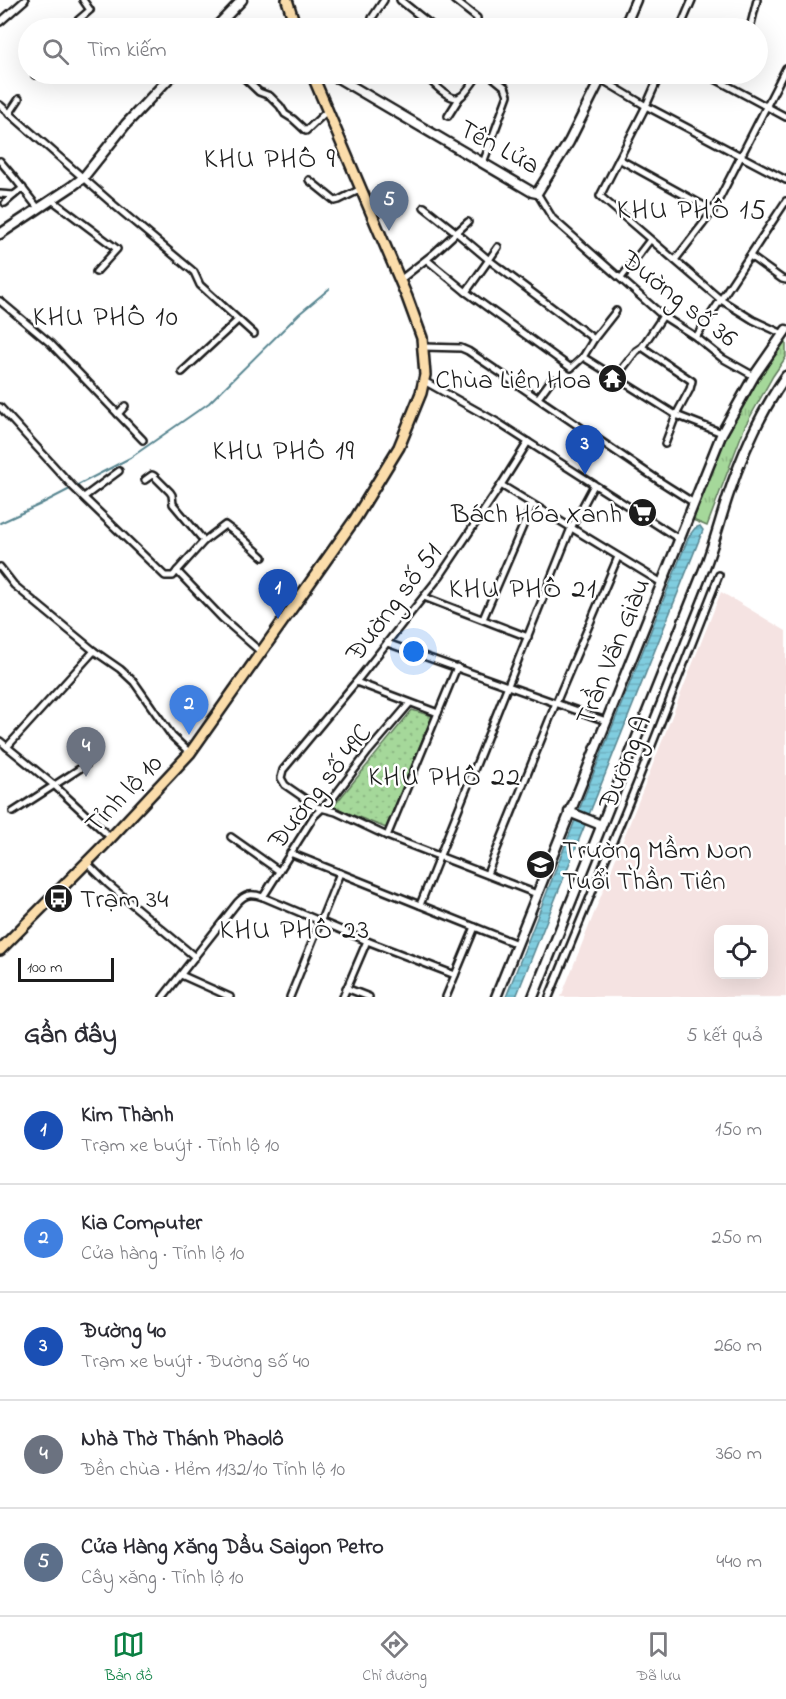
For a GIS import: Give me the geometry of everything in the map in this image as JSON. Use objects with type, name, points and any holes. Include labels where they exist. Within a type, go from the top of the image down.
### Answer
[{"type":"main road","points":[[225,18],[242,0]]},
{"type":"main road","points":[[287,0],[293,18]]},
{"type":"main road","points":[[628,18],[636,0]]},
{"type":"main road","points":[[0,234],[83,178],[126,124],[164,84]]},
{"type":"main road","name":"Tỉnh lộ 10","points":[[1,946],[87,863],[190,753],[355,519],[399,447],[413,414],[424,381],[422,338],[400,280],[316,84]]},
{"type":"main road","name":"Tên Lửa","points":[[348,84],[537,193],[569,142],[598,84]]},
{"type":"main road","name":"Trần Văn Giàu","points":[[496,997],[572,813],[606,721],[722,433],[754,376],[784,332]]},
{"type":"main road","name":"Trần Văn Giàu","points":[[533,997],[598,824],[709,557],[744,452],[761,416],[786,376]]},
{"type":"main road","points":[[572,813],[598,824]]},
{"type":"street","points":[[0,22],[25,0]]},
{"type":"street","points":[[81,18],[90,10],[83,0]]},
{"type":"street","points":[[372,18],[384,0]]},
{"type":"street","points":[[400,0],[421,18]]},
{"type":"street","points":[[454,0],[477,18]]},
{"type":"street","points":[[684,18],[692,0]]},
{"type":"street","points":[[752,18],[757,0]]},
{"type":"street","points":[[675,260],[713,211],[786,68]]},
{"type":"street","points":[[251,84],[259,92],[270,96],[285,114],[306,131],[327,111]]},
{"type":"street","points":[[435,84],[449,96],[460,97]]},
{"type":"street","points":[[448,116],[471,84]]},
{"type":"street","points":[[483,163],[508,95],[501,84]]},
{"type":"street","points":[[614,84],[646,106],[786,180]]},
{"type":"street","points":[[656,84],[600,196],[721,300],[753,320],[784,332]]},
{"type":"street","points":[[726,84],[786,117]]},
{"type":"street","points":[[9,114],[19,99]]},
{"type":"street","points":[[0,105],[194,272],[200,285],[255,334]]},
{"type":"street","points":[[619,159],[713,211]]},
{"type":"street","points":[[0,162],[38,208]]},
{"type":"street","points":[[309,180],[335,201],[361,189]]},
{"type":"street","points":[[5,203],[23,188]]},
{"type":"street","name":"Đường số 36","points":[[537,193],[553,219],[663,316],[696,337],[722,358],[754,376]]},
{"type":"street","points":[[0,194],[14,195]]},
{"type":"street","points":[[52,200],[117,249],[96,272]]},
{"type":"street","points":[[696,337],[786,201]]},
{"type":"street","points":[[424,207],[489,260],[594,339]]},
{"type":"street","points":[[400,280],[468,222]]},
{"type":"street","points":[[621,278],[650,240]]},
{"type":"street","points":[[466,292],[498,247]]},
{"type":"street","points":[[750,256],[786,280]]},
{"type":"street","points":[[426,260],[571,368],[583,357],[616,310]]},
{"type":"street","points":[[0,301],[50,343],[143,440]]},
{"type":"street","points":[[616,377],[636,351],[642,347],[663,316]]},
{"type":"street","points":[[182,372],[238,320]]},
{"type":"street","points":[[423,346],[464,349],[694,503]]},
{"type":"street","points":[[642,347],[692,381],[665,444]]},
{"type":"street","points":[[583,357],[676,415],[722,433]]},
{"type":"street","points":[[538,398],[552,378]]},
{"type":"street","points":[[424,381],[497,422],[679,539]]},
{"type":"street","points":[[118,414],[125,406]]},
{"type":"street","points":[[0,407],[66,480],[165,576],[173,576],[204,542],[225,525],[263,557]]},
{"type":"street","name":"Đường số 51","points":[[320,809],[285,785],[281,778],[283,770],[440,576],[528,442]]},
{"type":"street","points":[[84,497],[119,471]]},
{"type":"street","points":[[145,480],[152,476],[163,484],[172,495],[173,504],[204,542]]},
{"type":"street","points":[[501,485],[662,583]]},
{"type":"street","points":[[420,906],[571,528],[594,485]]},
{"type":"street","points":[[483,620],[532,505]]},
{"type":"street","points":[[487,874],[618,557]]},
{"type":"street","points":[[0,567],[14,585],[134,682],[172,736],[190,753]]},
{"type":"street","points":[[177,571],[222,618],[261,653]]},
{"type":"street","name":"Đường A","points":[[549,997],[719,575]]},
{"type":"street","points":[[424,597],[528,637]]},
{"type":"street","points":[[387,643],[606,721]]},
{"type":"street","points":[[7,747],[94,651]]},
{"type":"street","points":[[387,836],[457,668]]},
{"type":"street","points":[[356,682],[438,713]]},
{"type":"street","name":"Đường số 49C","points":[[262,897],[320,809],[333,798],[410,703]]},
{"type":"street","points":[[0,741],[55,786],[111,838]]},
{"type":"street","points":[[13,812],[87,764]]},
{"type":"street","points":[[320,809],[336,812],[387,836],[537,894]]},
{"type":"street","points":[[231,837],[279,871]]},
{"type":"street","points":[[290,853],[517,944]]},
{"type":"street","points":[[87,863],[114,890],[195,957]]},
{"type":"street","points":[[290,997],[340,873]]},
{"type":"street","points":[[163,997],[237,903],[246,895],[254,894],[455,975]]},
{"type":"street","points":[[446,997],[475,927]]},
{"type":"street","points":[[343,997],[367,941]]},
{"type":"street","points":[[181,975],[230,997]]},
{"type":"street","points":[[346,988],[369,997]]},
{"type":"shaded area","points":[[721,592],[786,631],[786,997],[561,997]]},
{"type":"green space","points":[[786,336],[786,357],[745,426],[707,526],[693,520],[740,409],[759,374]]},
{"type":"green space","points":[[412,710],[432,716],[386,828],[333,807]]},
{"type":"water","points":[[700,526],[703,530],[516,997],[506,997],[689,536],[695,528]]},
{"type":"waterway","points":[[0,523],[130,458],[209,403],[299,314],[329,289]]},
{"type":"place","name":"Cửa Hàng Xăng Dầu Saigon Petro","points":[[389,231]]},
{"type":"place","name":"Chùa Liên Hoa","points":[[612,379]]},
{"type":"place","name":"Đường 40","points":[[585,475]]},
{"type":"place","name":"Bách Hóa Xanh","points":[[643,513]]},
{"type":"place","name":"Kim Thành","points":[[278,619]]},
{"type":"place","name":"Kia Computer","points":[[189,735]]},
{"type":"place","name":"Nhà Thờ Thánh Phaolô","points":[[86,777]]},
{"type":"place","name":"Trường Mầm Non Tuổi Thần Tiên","points":[[541,865]]},
{"type":"place","name":"Trạm 34","points":[[59,898]]},
{"type":"district","name":"KHU PHỐ 9","points":[[270,157]]},
{"type":"district","name":"KHU PHỐ 15","points":[[692,208]]},
{"type":"district","name":"KHU PHỐ 10","points":[[106,315]]},
{"type":"district","name":"KHU PHỐ 19","points":[[284,449]]},
{"type":"district","name":"KHU PHỐ 21","points":[[523,587]]},
{"type":"district","name":"KHU PHỐ 22","points":[[445,775]]},
{"type":"district","name":"KHU PHỐ 23","points":[[295,928]]}]
